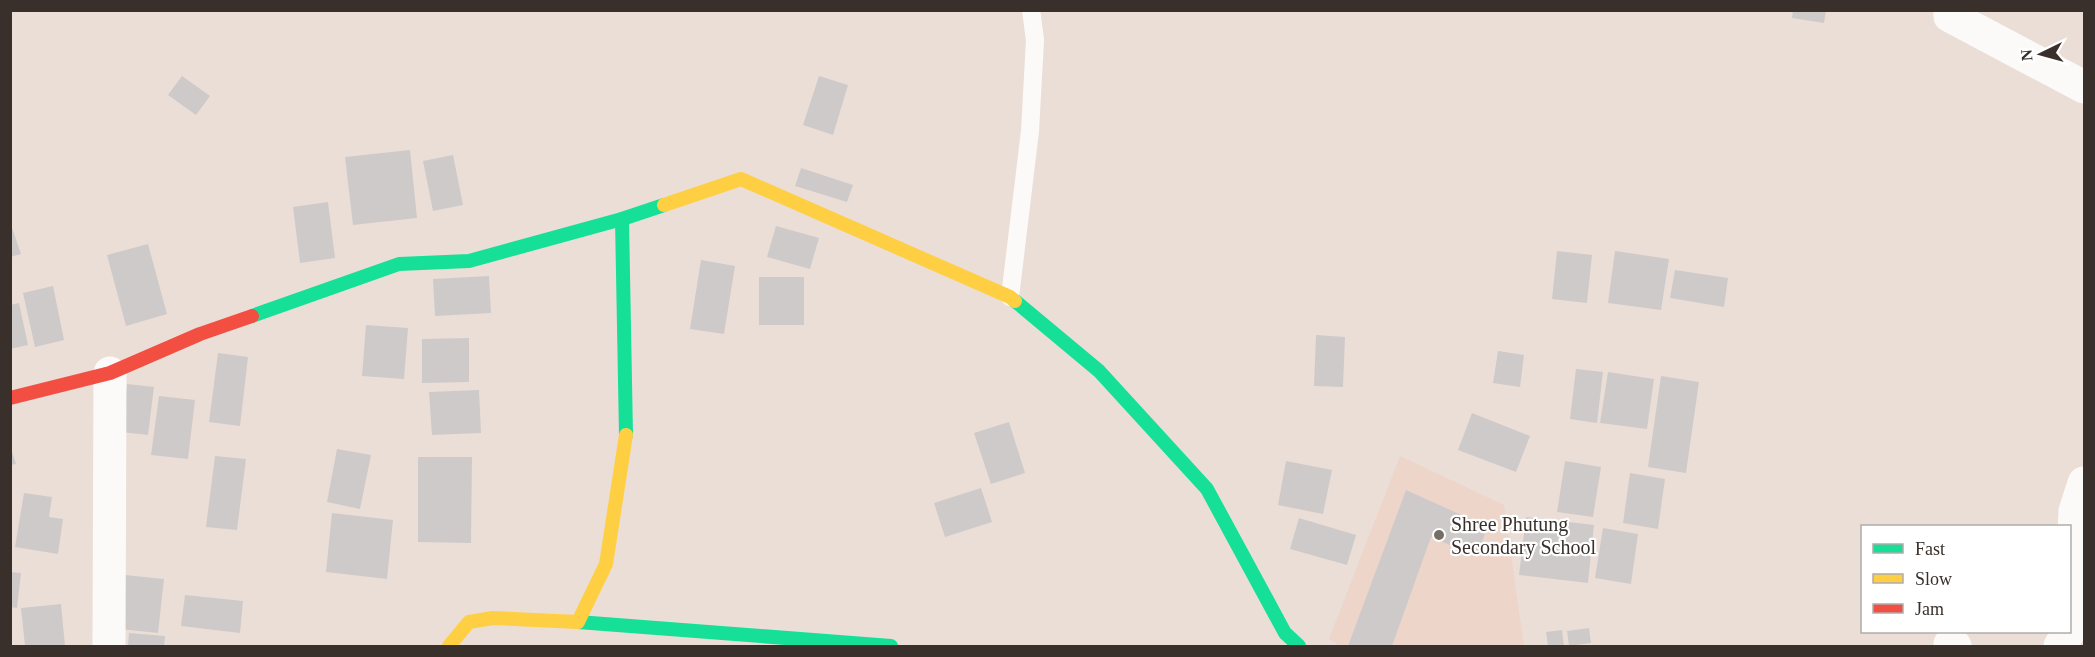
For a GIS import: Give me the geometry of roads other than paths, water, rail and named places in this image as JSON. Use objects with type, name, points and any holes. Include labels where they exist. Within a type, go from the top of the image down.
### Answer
[{"type":"street","points":[[1950,10],[1950,16],[2085,87]]},
{"type":"street","points":[[10,398],[110,373],[200,334],[399,264],[469,261],[622,219],[741,179],[1010,297],[1099,371],[1207,489],[1286,633],[1299,646]]},
{"type":"street","points":[[578,622],[606,564],[626,439],[622,219]]},
{"type":"street","points":[[109,646],[110,373]]},
{"type":"street","points":[[2071,595],[2075,511],[2085,483]]},
{"type":"street","points":[[449,646],[469,622],[493,618],[578,622],[684,638],[891,646]]},
{"type":"street","points":[[2060,646],[2068,633]]},
{"type":"lane","points":[[1010,297],[1030,131],[1035,40],[1031,10]]},
{"type":"place","name":"Shree Phutung Secondary School","points":[[1439,535]]}]
